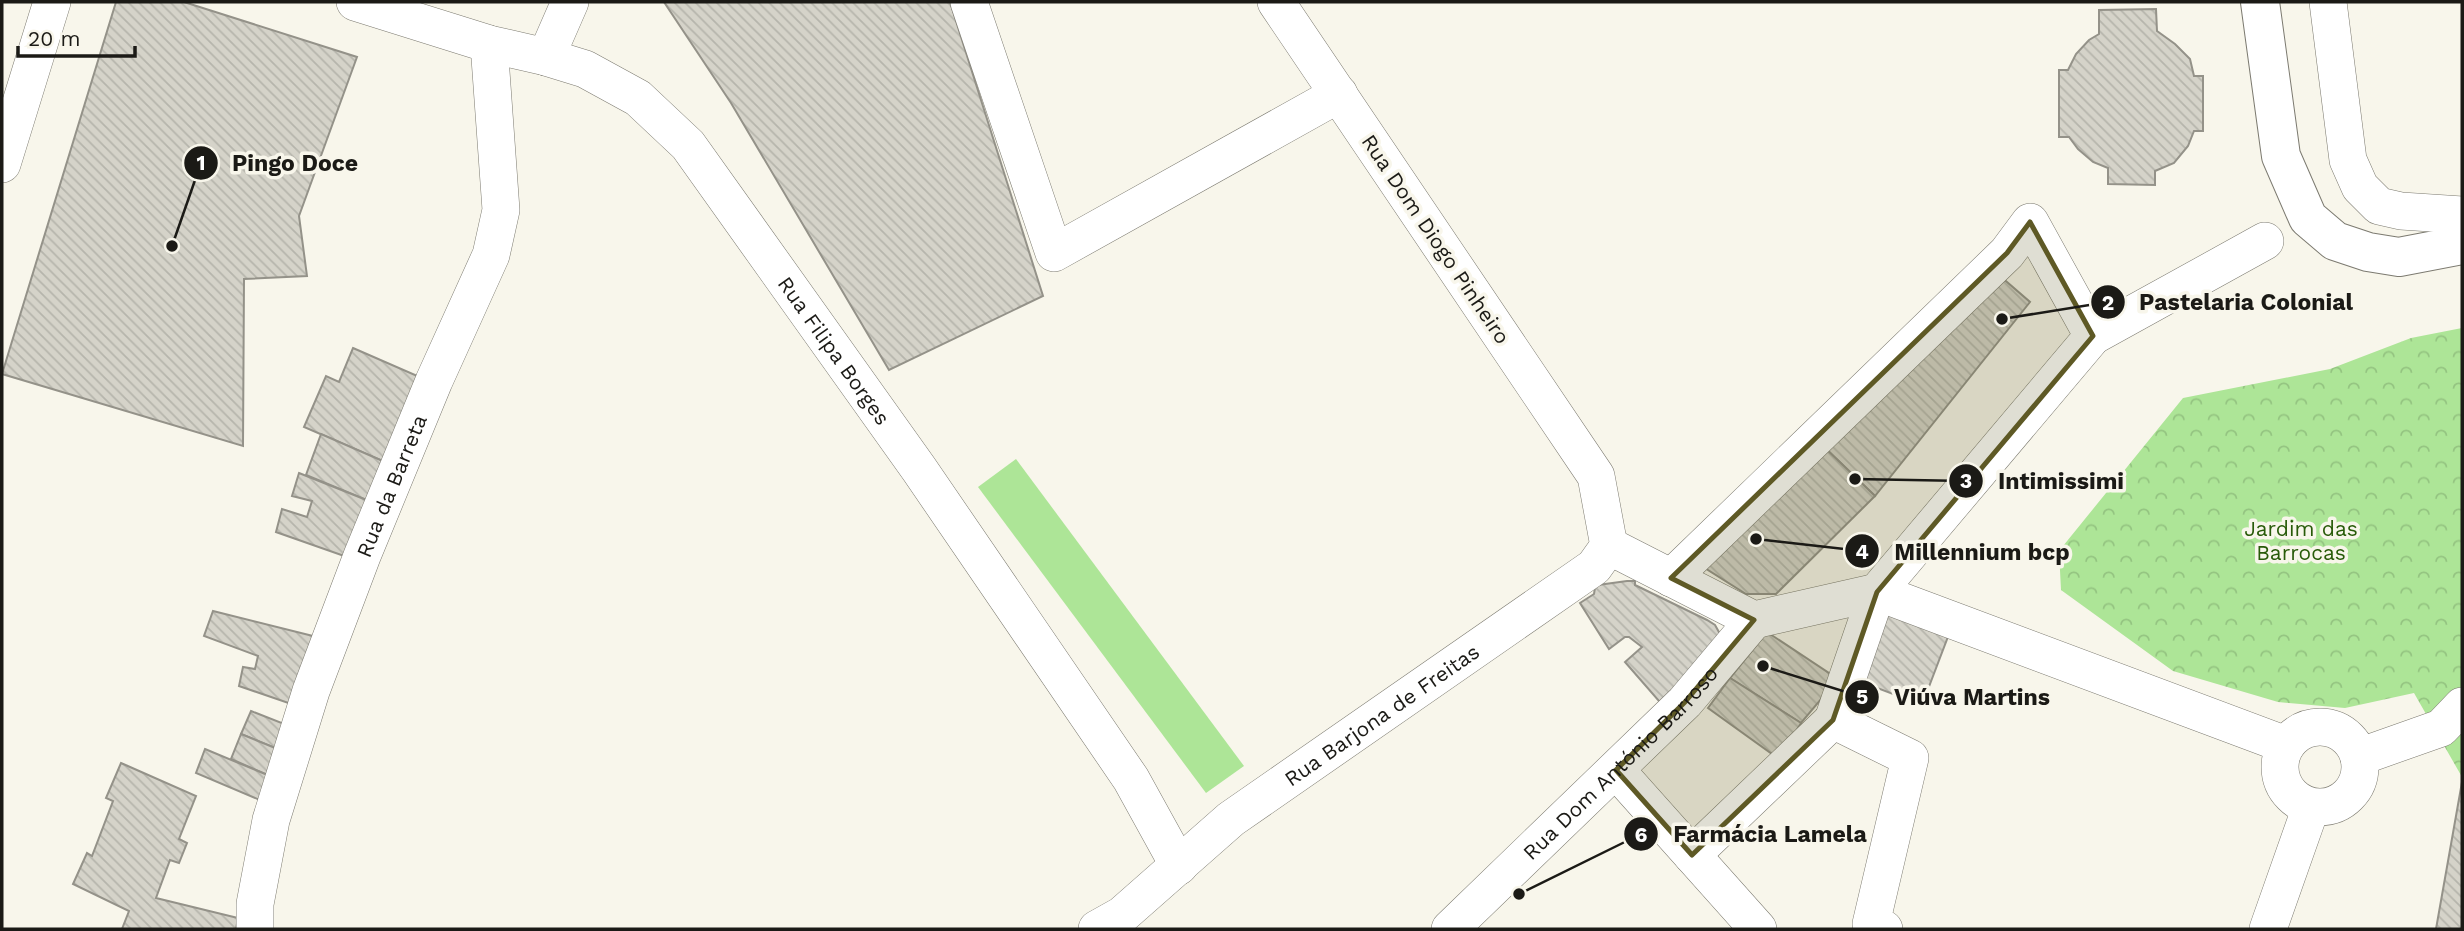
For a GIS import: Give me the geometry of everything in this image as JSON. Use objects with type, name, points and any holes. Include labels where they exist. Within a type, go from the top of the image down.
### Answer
[{"type":"main road","points":[[2260,2],[2281,156],[2308,218],[2335,241],[2399,257],[2462,245]]},
{"type":"street","points":[[2,164],[52,2]]},
{"type":"street","name":"Rua Filipa Borges","points":[[355,2],[489,44],[585,69],[638,98],[688,145],[919,469],[1123,767],[1179,866]]},
{"type":"street","points":[[546,57],[570,2]]},
{"type":"street","points":[[969,2],[1054,253],[1339,94]]},
{"type":"street","name":"Rua Dom Diogo Pinheiro","points":[[1276,2],[1596,476],[1608,546]]},
{"type":"street","points":[[2328,2],[2348,160],[2360,187],[2379,206],[2401,211],[2462,215]]},
{"type":"street","name":"Rua da Barreta","points":[[255,929],[255,904],[271,820],[311,691],[367,544],[434,381],[491,256],[501,210],[489,44]]},
{"type":"street","points":[[1671,578],[2007,253],[2030,222],[2093,336]]},
{"type":"street","points":[[1692,855],[1833,720],[1877,592],[2093,336],[2265,241]]},
{"type":"street","points":[[1608,546],[1754,620],[1877,592],[2286,745]]},
{"type":"street","name":"Rua Barjona de Freitas","points":[[1115,924],[1231,819],[1594,567],[1608,546]]},
{"type":"street","name":"Rua Dom António Barroso","points":[[1450,929],[1685,702],[1754,620]]},
{"type":"street","points":[[2359,757],[2441,728],[2462,706]]},
{"type":"street","points":[[1833,720],[1910,758],[1871,924],[1884,929]]},
{"type":"street","points":[[2326,727],[2341,732],[2352,743],[2359,757],[2357,784],[2349,795],[2338,803],[2325,807],[2311,807],[2297,801],[2286,790],[2280,775],[2280,759],[2286,745],[2296,733],[2310,728],[2326,727]]},
{"type":"street","points":[[1616,770],[1758,929]]},
{"type":"street","points":[[2268,929],[2311,807]]},
{"type":"highlighted area","points":[[2030,222],[2093,336],[1877,592],[1833,720],[1692,855],[1616,770],[1685,702],[1754,620],[1671,578],[2007,253]]},
{"type":"green space","name":"Jardim das Barrocas","points":[[2462,328],[2462,777],[2414,693],[2345,708],[2278,702],[2173,671],[2061,590],[2059,551],[2183,398],[2330,369],[2411,338]]},
{"type":"green space","points":[[1016,459],[1244,766],[1206,793],[978,487]]},
{"type":"building","points":[[116,2],[184,2],[357,57],[299,216],[307,276],[244,279],[243,446],[2,374]]},
{"type":"building","points":[[664,2],[950,2],[1043,296],[889,370],[731,103]]},
{"type":"building","points":[[2156,9],[2157,31],[2190,59],[2194,76],[2203,76],[2203,131],[2194,131],[2188,146],[2174,163],[2155,171],[2155,185],[2108,184],[2108,168],[2093,162],[2069,137],[2059,137],[2059,70],[2068,70],[2076,54],[2099,34],[2099,10]]},
{"type":"building","points":[[1992,269],[2030,302],[1875,496],[1821,444]]},
{"type":"building","points":[[353,348],[422,378],[385,462],[304,427],[326,376],[339,382]]},
{"type":"building","points":[[321,434],[385,462],[369,501],[306,475]]},
{"type":"building","points":[[1821,444],[1875,496],[1776,594],[1746,594],[1697,563]]},
{"type":"building","points":[[299,473],[369,501],[347,557],[276,532],[282,509],[307,517],[312,501],[292,496]]},
{"type":"building","points":[[1635,581],[1635,585],[1707,620],[1715,625],[1720,634],[1665,708],[1625,662],[1642,647],[1625,637],[1609,649],[1580,603],[1594,594],[1598,585]]},
{"type":"building","points":[[1886,609],[1949,634],[1922,705],[1856,680]]},
{"type":"building","points":[[213,611],[321,638],[300,707],[239,686],[243,667],[255,669],[258,656],[204,636]]},
{"type":"building","points":[[1767,632],[1838,679],[1801,723],[1730,678]]},
{"type":"building","points":[[1730,678],[1801,723],[1779,759],[1708,708]]},
{"type":"building","points":[[251,711],[292,727],[285,752],[241,734]]},
{"type":"building","points":[[241,734],[285,752],[277,779],[231,759]]},
{"type":"building","points":[[205,749],[277,779],[267,803],[196,773]]},
{"type":"building","points":[[121,763],[196,796],[179,839],[187,843],[179,863],[170,860],[156,898],[238,918],[236,929],[122,929],[129,911],[73,884],[87,853],[92,856],[113,801],[106,798]]},
{"type":"building","points":[[2462,782],[2462,929],[2436,929]]},
{"type":"place","name":"Pingo Doce","points":[[172,246]]},
{"type":"place","name":"Pastelaria Colonial","points":[[2002,319]]},
{"type":"place","name":"Intimissimi","points":[[1855,479]]},
{"type":"place","name":"Millennium bcp","points":[[1756,539]]},
{"type":"place","name":"Viúva Martins","points":[[1763,666]]},
{"type":"place","name":"Farmácia Lamela","points":[[1519,894]]}]
